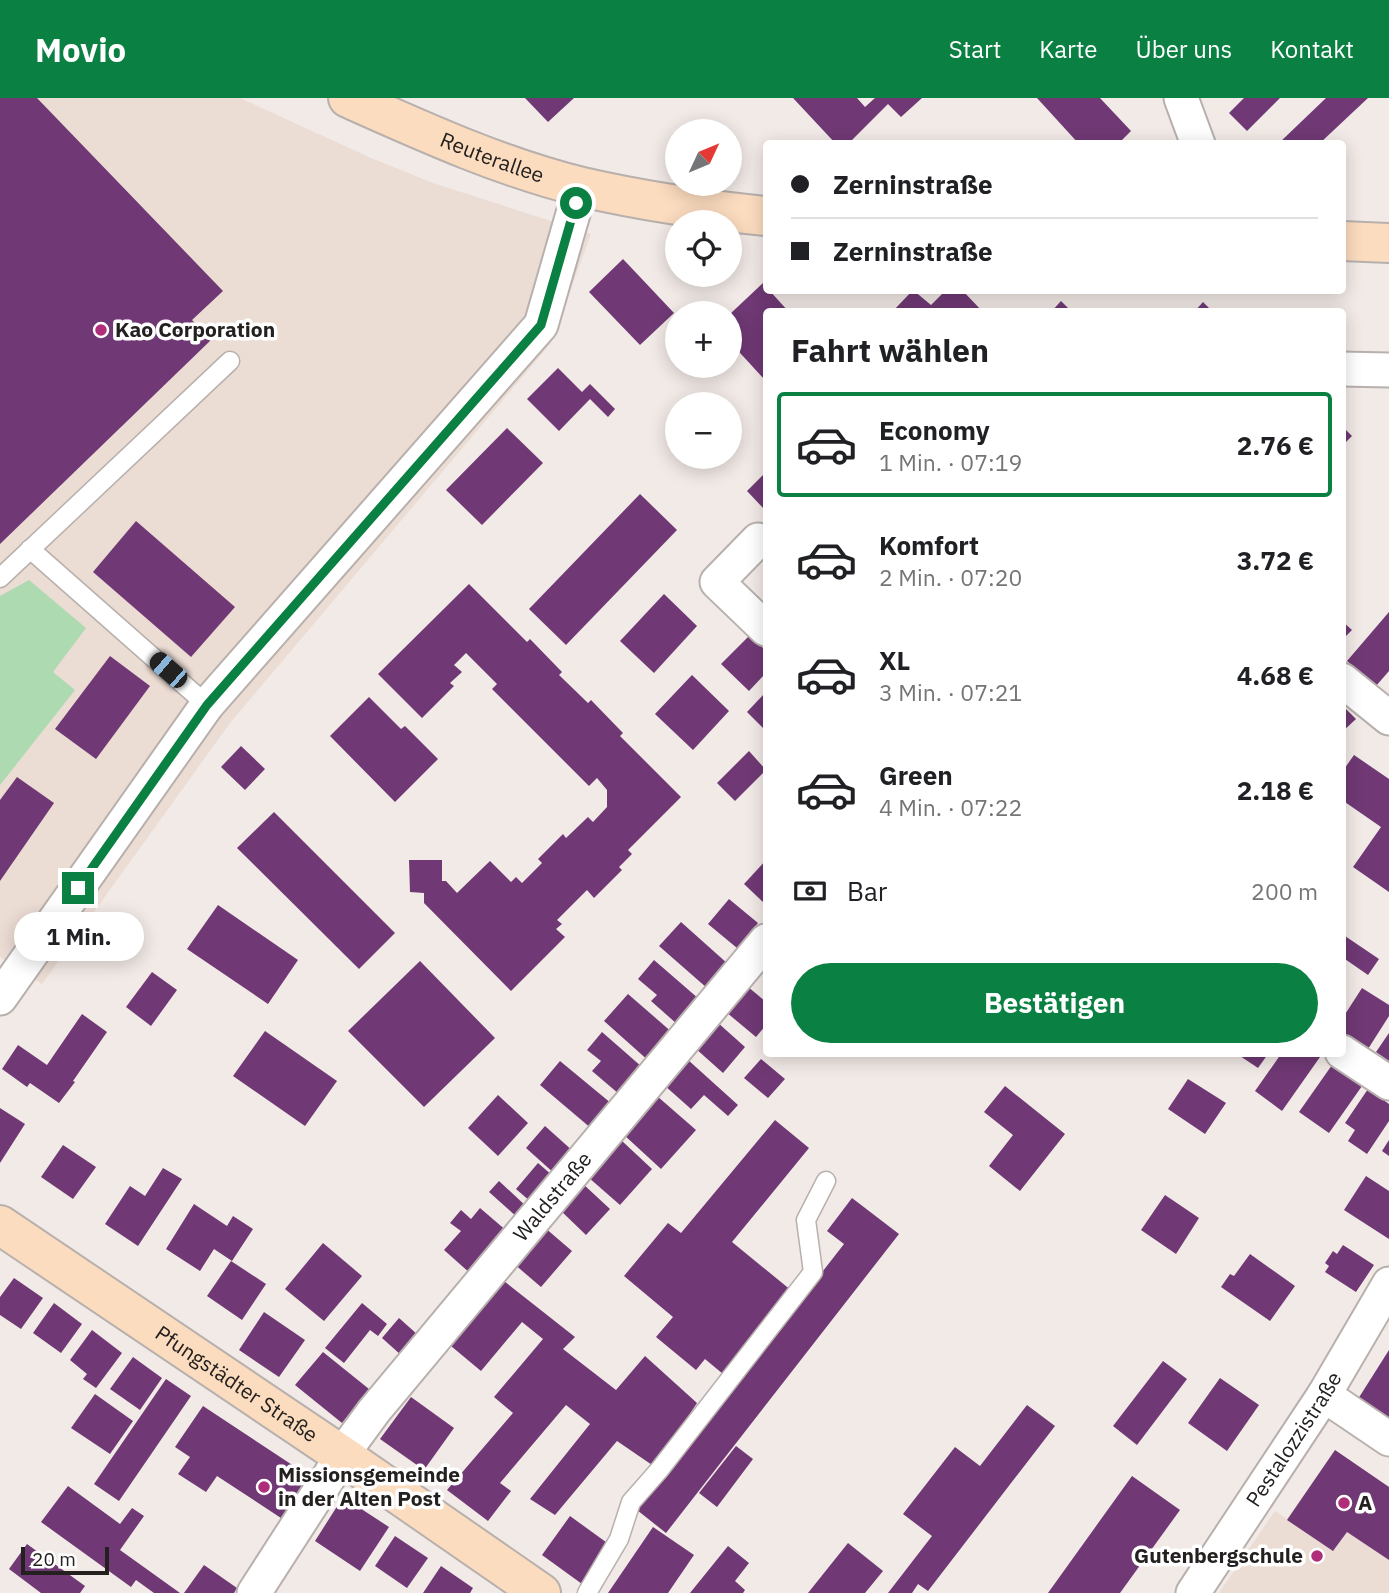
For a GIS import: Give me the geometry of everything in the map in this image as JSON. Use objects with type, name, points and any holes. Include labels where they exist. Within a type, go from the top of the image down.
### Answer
[{"type":"street","name":"Reuterallee","points":[[348,98],[494,160],[581,186],[670,205],[763,216]]},
{"type":"street","points":[[1181,98],[1197,140]]},
{"type":"street","points":[[0,998],[207,705],[541,325],[581,186]]},
{"type":"street","points":[[1346,241],[1389,243]]},
{"type":"street","points":[[1346,369],[1389,370]]},
{"type":"street","points":[[758,540],[717,582],[763,626]]},
{"type":"street","points":[[1346,683],[1389,719]]},
{"type":"street","name":"Waldstraße","points":[[254,1593],[374,1410],[763,946]]},
{"type":"street","points":[[1346,1055],[1389,1083]]},
{"type":"street","name":"Pfungstädter Straße","points":[[0,1225],[541,1593]]},
{"type":"street","name":"Pestalozzistraße","points":[[1193,1593],[1324,1395],[1389,1284]]},
{"type":"street","points":[[1324,1395],[1389,1439]]},
{"type":"lane","points":[[0,578],[230,361]]},
{"type":"lane","points":[[30,549],[207,705]]},
{"type":"lane","points":[[587,1593],[619,1539],[631,1502],[660,1469],[813,1272],[806,1220],[826,1181]]},
{"type":"shaded area","points":[[0,98],[240,98],[371,158],[433,183],[591,234],[551,343],[230,723],[42,984],[0,957]]},
{"type":"shaded area","name":"Gutenbergschule","points":[[1335,1450],[1389,1487],[1389,1593],[1219,1593],[1275,1511],[1287,1519]]},
{"type":"green space","points":[[29,580],[86,628],[53,672],[75,690],[0,785],[0,596]]},
{"type":"building","name":"Kao Corporation","points":[[0,98],[37,98],[223,291],[192,320],[211,340],[0,544]]},
{"type":"building","points":[[525,98],[574,98],[548,122]]},
{"type":"building","points":[[793,98],[857,98],[865,107],[875,98],[922,98],[901,117],[888,104],[852,140],[832,140]]},
{"type":"building","points":[[1037,98],[1100,98],[1131,131],[1122,140],[1075,140]]},
{"type":"building","points":[[1244,98],[1280,98],[1247,131],[1229,113]]},
{"type":"building","points":[[1326,98],[1368,98],[1323,140],[1282,140]]},
{"type":"building","points":[[623,259],[665,303],[665,321],[640,345],[589,292]]},
{"type":"building","points":[[763,283],[763,294],[773,294],[785,308],[763,308],[763,378],[742,355],[742,303]]},
{"type":"building","points":[[909,294],[918,294],[931,305],[942,294],[966,294],[979,308],[896,308]]},
{"type":"building","points":[[1061,301],[1068,308],[1055,308]]},
{"type":"building","points":[[1203,302],[1209,308],[1198,308]]},
{"type":"building","points":[[558,368],[582,392],[590,384],[615,409],[608,417],[590,399],[559,431],[527,399]]},
{"type":"building","points":[[507,428],[543,463],[482,525],[446,490]]},
{"type":"building","points":[[1346,430],[1352,436],[1346,442]]},
{"type":"building","points":[[763,475],[763,508],[747,491]]},
{"type":"building","points":[[640,494],[677,530],[566,645],[529,609]]},
{"type":"building","points":[[136,521],[235,607],[191,657],[93,572]]},
{"type":"building","points":[[469,584],[527,642],[530,639],[562,672],[559,675],[588,703],[591,700],[623,733],[620,736],[681,797],[628,850],[632,854],[619,867],[622,870],[594,898],[587,890],[557,920],[562,924],[556,929],[565,937],[511,991],[424,903],[424,893],[410,892],[409,860],[442,860],[442,881],[446,881],[457,893],[490,861],[511,882],[516,877],[522,883],[542,863],[538,859],[563,834],[566,838],[588,817],[593,822],[607,807],[607,790],[597,778],[589,786],[492,689],[497,684],[466,653],[454,665],[462,672],[450,683],[454,686],[422,718],[378,674]]},
{"type":"building","points":[[664,594],[697,626],[654,673],[620,641]]},
{"type":"building","points":[[1389,612],[1389,671],[1376,686],[1347,661]]},
{"type":"building","points":[[1346,625],[1352,630],[1346,636]]},
{"type":"building","points":[[750,635],[763,648],[763,676],[749,691],[721,664]]},
{"type":"building","points":[[110,656],[150,686],[96,759],[55,729]]},
{"type":"building","points":[[692,675],[729,711],[693,750],[655,714]]},
{"type":"building","points":[[763,695],[763,728],[747,712]]},
{"type":"building","points":[[369,697],[401,729],[405,726],[438,759],[395,802],[330,736]]},
{"type":"building","points":[[1346,709],[1356,719],[1346,728]]},
{"type":"building","points":[[241,746],[265,769],[245,790],[221,767]]},
{"type":"building","points":[[749,751],[763,767],[763,773],[735,801],[717,783]]},
{"type":"building","points":[[1354,755],[1389,779],[1389,892],[1353,867],[1381,827],[1346,803],[1346,766]]},
{"type":"building","points":[[17,777],[54,803],[0,881],[0,800]]},
{"type":"building","points":[[274,812],[395,933],[359,969],[237,848]]},
{"type":"building","points":[[763,863],[763,902],[744,884]]},
{"type":"building","points":[[729,899],[758,923],[737,948],[708,924]]},
{"type":"building","points":[[218,905],[298,960],[268,1004],[187,949]]},
{"type":"building","points":[[681,922],[728,964],[707,988],[659,946]]},
{"type":"building","points":[[1346,937],[1379,959],[1368,975],[1346,960]]},
{"type":"building","points":[[654,960],[699,999],[677,1024],[651,1001],[657,995],[638,979]]},
{"type":"building","points":[[420,961],[495,1038],[424,1107],[348,1031]]},
{"type":"building","points":[[152,972],[177,990],[151,1026],[126,1007]]},
{"type":"building","points":[[747,986],[763,999],[763,1029],[756,1037],[726,1012]]},
{"type":"building","points":[[1362,988],[1389,1005],[1389,1016],[1368,1049],[1346,1035],[1346,1013]]},
{"type":"building","points":[[628,994],[674,1034],[650,1062],[604,1021]]},
{"type":"building","points":[[82,1014],[107,1032],[59,1103],[30,1083],[27,1087],[2,1069],[18,1045],[47,1065]]},
{"type":"building","points":[[717,1022],[745,1047],[723,1073],[695,1048]]},
{"type":"building","points":[[265,1031],[337,1081],[305,1126],[233,1076]]},
{"type":"building","points":[[602,1032],[642,1067],[619,1094],[592,1071],[601,1061],[587,1050]]},
{"type":"building","points":[[1389,1033],[1389,1061],[1376,1052]]},
{"type":"building","points":[[1242,1057],[1266,1057],[1258,1068]]},
{"type":"building","points":[[1279,1057],[1320,1057],[1282,1111],[1255,1091]]},
{"type":"building","points":[[687,1059],[738,1105],[728,1116],[704,1095],[691,1109],[664,1085]]},
{"type":"building","points":[[761,1059],[785,1079],[768,1098],[744,1078]]},
{"type":"building","points":[[560,1061],[612,1104],[592,1129],[540,1085]]},
{"type":"building","points":[[1332,1065],[1362,1086],[1329,1133],[1299,1112]]},
{"type":"building","points":[[1188,1079],[1226,1103],[1205,1134],[1168,1109]]},
{"type":"building","points":[[1005,1086],[1065,1134],[1020,1191],[989,1166],[1013,1135],[984,1112]]},
{"type":"building","points":[[1368,1089],[1389,1104],[1389,1121],[1367,1154],[1348,1141],[1355,1130],[1345,1123]]},
{"type":"building","points":[[498,1095],[528,1123],[498,1156],[468,1128]]},
{"type":"building","points":[[657,1096],[696,1130],[661,1169],[623,1134]]},
{"type":"building","points":[[0,1108],[25,1124],[0,1163]]},
{"type":"building","points":[[775,1120],[809,1148],[732,1242],[792,1291],[723,1374],[705,1359],[696,1370],[656,1337],[673,1317],[624,1276],[668,1223],[681,1233]]},
{"type":"building","points":[[545,1126],[574,1152],[555,1174],[526,1148]]},
{"type":"building","points":[[621,1140],[652,1169],[620,1205],[588,1177]]},
{"type":"building","points":[[1389,1140],[1389,1156],[1382,1151]]},
{"type":"building","points":[[63,1145],[96,1167],[73,1199],[41,1177]]},
{"type":"building","points":[[538,1163],[553,1176],[531,1202],[516,1189]]},
{"type":"building","points":[[163,1168],[182,1179],[138,1246],[105,1224],[130,1186],[145,1196]]},
{"type":"building","points":[[1366,1176],[1389,1191],[1389,1239],[1344,1210]]},
{"type":"building","points":[[499,1181],[527,1207],[518,1218],[489,1192]]},
{"type":"building","points":[[582,1183],[610,1209],[586,1235],[559,1209]]},
{"type":"building","points":[[1165,1195],[1199,1218],[1176,1254],[1141,1230]]},
{"type":"building","points":[[852,1198],[899,1234],[666,1533],[637,1510],[844,1244],[827,1231]]},
{"type":"building","points":[[194,1204],[227,1226],[233,1216],[253,1229],[232,1261],[214,1249],[200,1271],[166,1249]]},
{"type":"building","points":[[480,1208],[508,1232],[471,1274],[444,1250],[461,1231],[450,1223],[461,1210],[471,1219]]},
{"type":"building","points":[[544,1227],[572,1251],[541,1287],[513,1263]]},
{"type":"building","points":[[323,1243],[362,1276],[324,1321],[285,1289]]},
{"type":"building","points":[[1343,1245],[1374,1265],[1356,1292],[1325,1272],[1329,1266],[1325,1263],[1333,1251],[1337,1254]]},
{"type":"building","points":[[1250,1254],[1295,1286],[1270,1321],[1221,1287],[1230,1274],[1234,1276]]},
{"type":"building","points":[[231,1261],[266,1284],[242,1320],[207,1296]]},
{"type":"building","points":[[14,1278],[43,1298],[21,1329],[0,1315],[0,1297]]},
{"type":"building","points":[[504,1281],[575,1337],[563,1349],[616,1390],[645,1356],[697,1403],[655,1467],[617,1441],[555,1515],[530,1499],[590,1424],[566,1405],[500,1483],[511,1491],[488,1521],[447,1490],[513,1413],[494,1397],[543,1339],[522,1322],[481,1371],[451,1346]]},
{"type":"building","points":[[54,1303],[82,1324],[61,1353],[33,1333]]},
{"type":"building","points":[[362,1303],[387,1324],[378,1336],[370,1330],[344,1363],[325,1348]]},
{"type":"building","points":[[264,1312],[305,1340],[279,1377],[239,1350]]},
{"type":"building","points":[[399,1318],[418,1335],[401,1355],[382,1338]]},
{"type":"building","points":[[92,1330],[122,1353],[96,1388],[83,1379],[87,1374],[70,1360]]},
{"type":"building","points":[[1389,1350],[1389,1419],[1358,1399]]},
{"type":"building","points":[[323,1352],[369,1389],[342,1423],[295,1385]]},
{"type":"building","points":[[133,1357],[162,1378],[140,1410],[110,1389]]},
{"type":"building","points":[[1163,1361],[1187,1379],[1137,1445],[1113,1426]]},
{"type":"building","points":[[1220,1378],[1259,1405],[1227,1451],[1188,1423]]},
{"type":"building","points":[[166,1379],[191,1396],[119,1501],[94,1484]]},
{"type":"building","points":[[95,1394],[133,1421],[110,1454],[71,1428]]},
{"type":"building","points":[[411,1397],[454,1428],[424,1470],[380,1439]]},
{"type":"building","points":[[1027,1405],[1055,1426],[928,1591],[918,1584],[912,1593],[888,1593],[932,1536],[903,1514],[955,1447],[980,1466]]},
{"type":"building","points":[[203,1406],[312,1478],[284,1520],[217,1476],[206,1492],[178,1474],[190,1457],[175,1447]]},
{"type":"building","points":[[736,1446],[753,1459],[717,1507],[699,1493]]},
{"type":"building","name":"A","points":[[1335,1450],[1389,1487],[1389,1560],[1347,1532],[1333,1551],[1287,1520]]},
{"type":"building","points":[[1132,1476],[1180,1510],[1120,1593],[1048,1593]]},
{"type":"building","points":[[68,1486],[120,1524],[132,1508],[144,1516],[120,1550],[180,1593],[154,1593],[136,1580],[131,1587],[41,1522]]},
{"type":"building","points":[[343,1497],[389,1527],[360,1571],[315,1541]]},
{"type":"building","points":[[570,1516],[610,1545],[582,1584],[542,1555]]},
{"type":"building","points":[[653,1527],[694,1555],[668,1593],[608,1593]]},
{"type":"building","points":[[395,1536],[428,1558],[407,1588],[375,1566]]},
{"type":"building","points":[[848,1543],[883,1571],[865,1593],[808,1593]]},
{"type":"building","points":[[27,1544],[85,1586],[80,1593],[41,1593],[9,1569]]},
{"type":"building","points":[[728,1546],[749,1563],[735,1581],[745,1590],[743,1593],[690,1593]]},
{"type":"building","points":[[204,1565],[237,1588],[234,1593],[184,1593]]},
{"type":"building","points":[[441,1566],[473,1588],[470,1593],[423,1593]]},
{"type":"place","name":"Kao Corporation","points":[[101,330]]},
{"type":"place","name":"Missionsgemeinde in der Alten Post","points":[[264,1487]]},
{"type":"place","name":"A","points":[[1344,1503]]},
{"type":"place","name":"Gutenbergschule","points":[[1317,1556]]},
{"type":"route","points":[[78,888],[207,705],[541,325],[576,203]]}]
